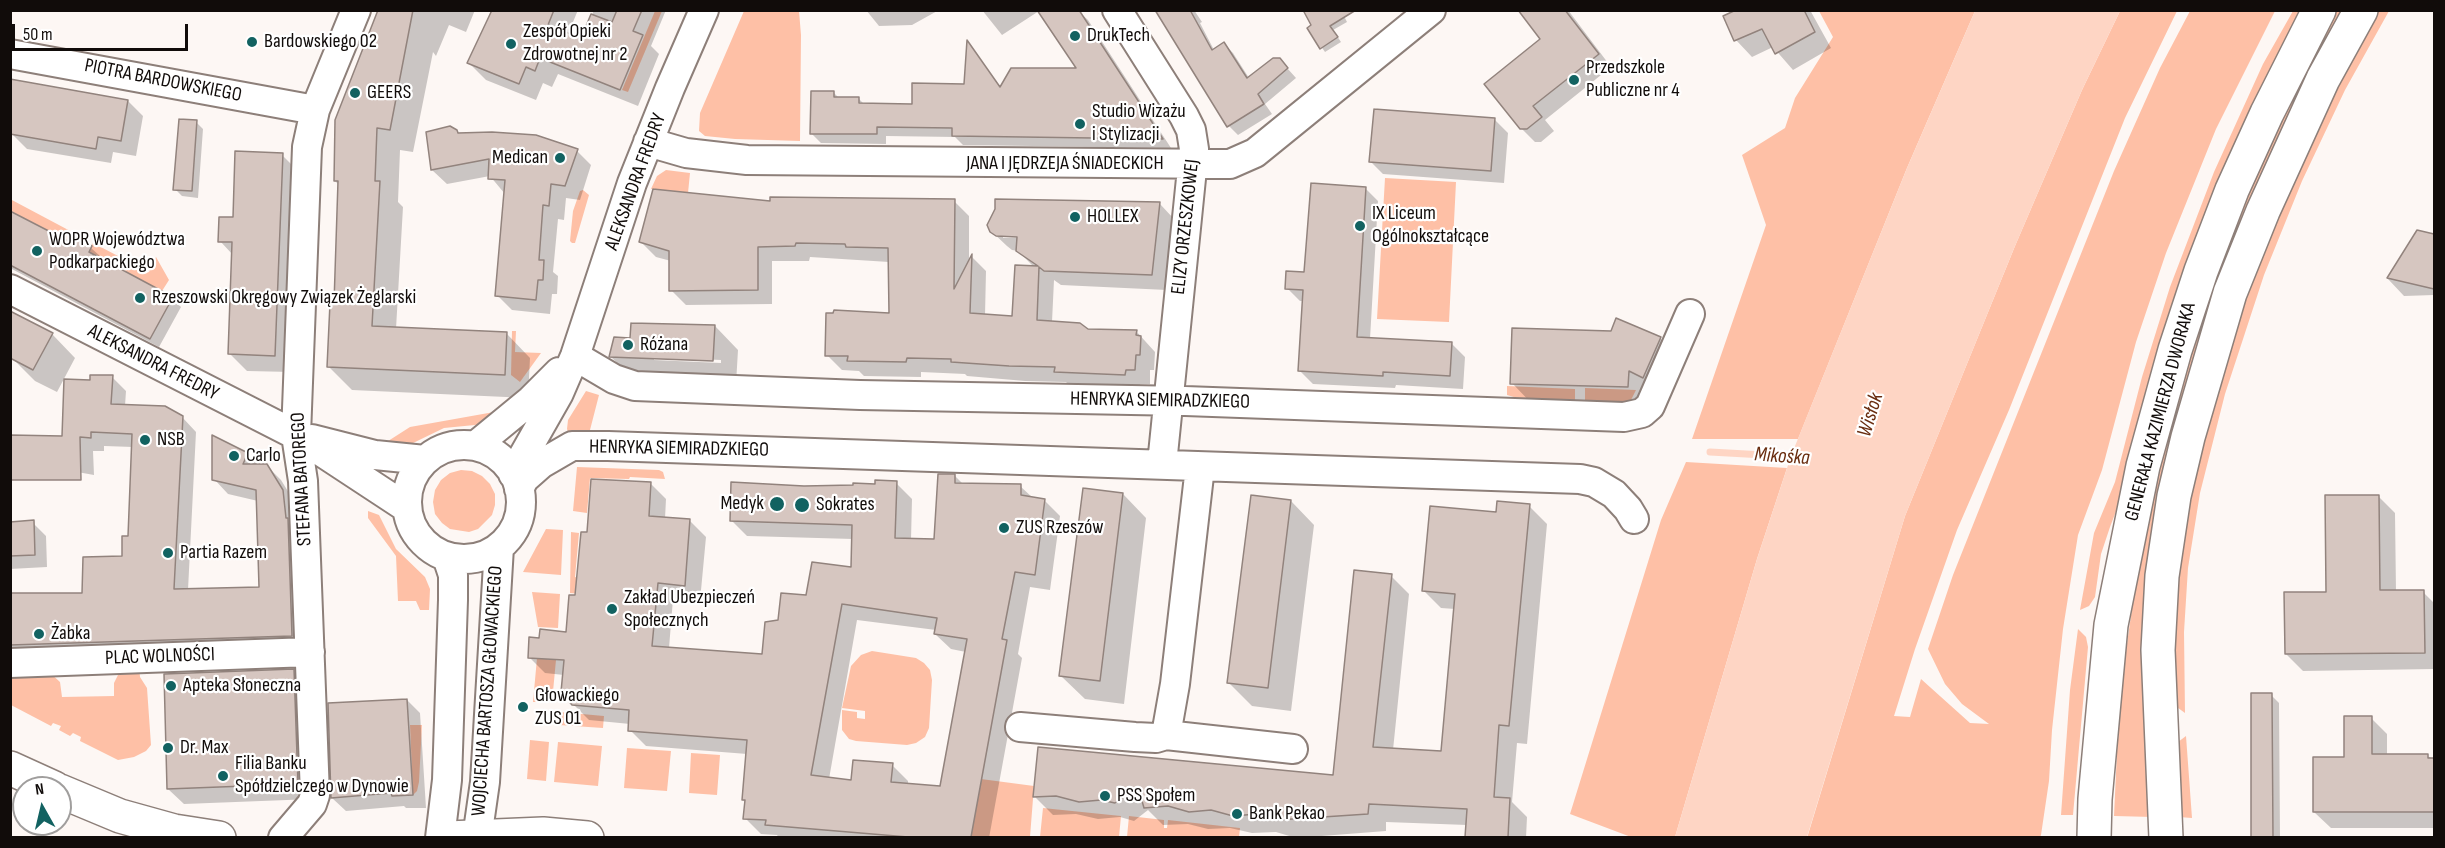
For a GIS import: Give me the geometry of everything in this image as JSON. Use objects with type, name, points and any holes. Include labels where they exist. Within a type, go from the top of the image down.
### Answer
[{"type":"main road","name":"GENERAŁA KAZIMIERZA DWORAKA","points":[[2092,835],[2111,625],[2143,466],[2175,350],[2201,271],[2232,190],[2267,113],[2319,10]]},
{"type":"main road","name":"GENERAŁA KAZIMIERZA DWORAKA","points":[[2166,837],[2158,650],[2161,597],[2174,496],[2188,436],[2230,293],[2263,211],[2323,79],[2361,10]]},
{"type":"main road","points":[[10,768],[28,776]]},
{"type":"main road","points":[[72,796],[120,816],[174,831],[219,837]]},
{"type":"main road","points":[[467,837],[543,834],[587,837]]},
{"type":"street","name":"STEFANA BATOREGO","points":[[283,837],[312,804],[315,795],[303,481],[296,435],[305,175],[309,132],[315,110],[356,10]]},
{"type":"street","name":"ALEKSANDRA FREDRY","points":[[516,481],[575,356],[648,142],[704,10]]},
{"type":"street","name":"ELIZY ORZESZKOWEJ","points":[[1117,10],[1191,130],[1194,165],[1162,464]]},
{"type":"street","name":"JANA I JĘDRZEJA ŚNIADECKICH","points":[[648,142],[686,153],[747,160],[1230,164],[1255,153],[1431,10]]},
{"type":"street","name":"PIOTRA BARDOWSKIEGO","points":[[10,54],[315,110]]},
{"type":"street","name":"ALEKSANDRA FREDRY","points":[[10,289],[296,435]]},
{"type":"street","name":"HENRYKA SIEMIRADZKIEGO","points":[[575,356],[614,379],[635,386],[848,394],[1169,401],[1595,417],[1632,416],[1642,412],[1654,399],[1690,314]]},
{"type":"street","name":"ALEKSANDRA FREDRY","points":[[475,446],[531,400],[575,356]]},
{"type":"street","points":[[296,435],[375,455],[425,460]]},
{"type":"street","points":[[296,435],[407,508]]},
{"type":"street","points":[[475,446],[500,457],[516,481],[520,509],[517,523],[499,547],[488,554],[461,559],[447,557],[435,551],[416,533],[407,508],[410,482],[425,460],[448,447],[475,446]]},
{"type":"street","name":"HENRYKA SIEMIRADZKIEGO","points":[[516,481],[524,479],[541,464],[572,446],[1162,464],[1580,479],[1594,482],[1614,494],[1628,508],[1634,519]]},
{"type":"street","points":[[1166,735],[1200,467]]},
{"type":"street","name":"WOJCIECHA BARTOSZA GŁOWACKIEGO","points":[[467,837],[485,782],[499,547]]},
{"type":"street","name":"WOJCIECHA BARTOSZA GŁOWACKIEGO","points":[[440,837],[448,773],[453,600],[453,575],[447,557]]},
{"type":"street","name":"PLAC WOLNOŚCI","points":[[10,663],[310,652]]},
{"type":"street","points":[[1020,727],[1135,737],[1156,738],[1166,735],[1293,749]]},
{"type":"shaded area","points":[[655,11],[662,11],[628,92],[622,90]]},
{"type":"shaded area","points":[[744,11],[799,11],[801,35],[800,141],[735,139],[705,136],[699,131],[700,113]]},
{"type":"shaded area","points":[[1819,11],[1975,11],[1907,168],[1798,439],[1692,439],[1766,225],[1742,155],[1785,128],[1795,98],[1833,37]]},
{"type":"shaded area","points":[[2120,11],[2177,11],[2125,118],[2009,410],[1957,530],[1894,716],[1910,717],[1921,679],[1970,723],[1989,724],[1962,704],[1945,684],[1928,649],[1953,575],[2114,171],[2160,68],[2190,11],[2275,11],[2216,129],[2166,253],[2136,342],[2102,470],[2078,535],[2063,629],[2049,781],[2041,835],[2040,837],[1807,838],[1905,516],[2015,246],[2082,90]]},
{"type":"shaded area","points":[[2293,11],[2306,11],[2110,527],[2101,554],[2095,597],[2089,606],[2080,610],[2094,533],[2115,482],[2142,377],[2170,287],[2214,172],[2263,64]]},
{"type":"shaded area","points":[[2334,11],[2347,11],[2204,334],[2153,817],[2114,816],[2125,658],[2144,524],[2190,346],[2252,175]]},
{"type":"shaded area","points":[[2375,11],[2389,11],[2345,90],[2302,181],[2264,275],[2225,394],[2200,493],[2188,568],[2184,632],[2185,713],[2174,705],[2171,660],[2182,524],[2213,390],[2274,215]]},
{"type":"shaded area","points":[[666,170],[690,173],[688,193],[651,189],[657,176]]},
{"type":"shaded area","points":[[1385,178],[1456,182],[1449,322],[1377,319]]},
{"type":"shaded area","points":[[583,190],[589,195],[575,243],[572,243],[570,241],[573,211],[580,191]]},
{"type":"shaded area","points":[[10,199],[74,233],[70,242],[11,211]]},
{"type":"shaded area","points":[[93,243],[145,270],[146,273],[149,272],[156,257],[169,280],[162,291],[89,252]]},
{"type":"shaded area","points":[[512,331],[516,331],[515,352],[541,353],[520,382],[511,375]]},
{"type":"shaded area","points":[[1507,386],[1575,389],[1575,401],[1524,400],[1507,395]]},
{"type":"shaded area","points":[[1585,388],[1636,390],[1629,404],[1585,404]]},
{"type":"shaded area","points":[[586,391],[599,395],[590,430],[613,433],[569,434],[568,420]]},
{"type":"shaded area","points":[[499,412],[485,424],[444,428],[411,444],[399,447],[385,443],[410,427]]},
{"type":"shaded area","points":[[1686,462],[1787,468],[1757,559],[1675,837],[1631,837],[1570,814],[1661,520]]},
{"type":"shaded area","points":[[577,467],[659,470],[663,472],[665,479],[590,478],[587,513],[573,511]]},
{"type":"shaded area","points":[[461,470],[472,471],[482,476],[490,484],[495,494],[492,515],[478,529],[469,532],[450,529],[442,523],[435,514],[433,502],[435,490],[441,480],[450,473]]},
{"type":"shaded area","points":[[368,511],[379,515],[396,549],[425,577],[430,589],[429,610],[420,610],[416,601],[398,601],[396,556],[368,518]]},
{"type":"shaded area","points":[[546,529],[563,530],[561,575],[523,572]]},
{"type":"shaded area","points":[[571,532],[579,533],[575,577],[583,579],[581,594],[570,593]]},
{"type":"shaded area","points":[[532,592],[560,594],[558,628],[538,627]]},
{"type":"shaded area","points":[[2078,629],[2086,637],[2088,647],[2073,815],[2061,815],[2070,690]]},
{"type":"shaded area","points":[[872,651],[916,658],[930,670],[932,680],[929,728],[925,737],[916,743],[907,745],[856,741],[849,739],[842,730],[842,710],[857,712],[857,718],[865,719],[865,711],[842,708],[851,666],[861,655]]},
{"type":"shaded area","points":[[537,658],[556,660],[552,702],[533,702]]},
{"type":"shaded area","points":[[139,666],[140,677],[147,688],[151,745],[146,751],[134,757],[118,760],[80,741],[81,737],[73,733],[70,736],[59,730],[61,726],[53,723],[51,726],[11,705],[10,671],[48,671],[60,682],[62,697],[114,696],[114,683],[118,675],[125,668]]},
{"type":"shaded area","points":[[560,712],[604,716],[603,728],[559,725]]},
{"type":"shaded area","points":[[410,725],[422,725],[419,782],[417,791],[413,795]]},
{"type":"shaded area","points":[[2186,736],[2192,818],[2179,817],[2178,742]]},
{"type":"shaded area","points":[[530,740],[549,742],[546,781],[527,779]]},
{"type":"shaded area","points":[[558,742],[602,746],[598,786],[554,782]]},
{"type":"shaded area","points":[[627,748],[671,751],[667,791],[624,788]]},
{"type":"shaded area","points":[[691,753],[720,755],[717,795],[689,793]]},
{"type":"shaded area","points":[[981,779],[1034,786],[1030,837],[971,838]]},
{"type":"shaded area","points":[[1043,808],[1121,816],[1119,837],[1040,837]]},
{"type":"shaded area","points":[[1129,816],[1164,820],[1164,828],[1167,828],[1168,820],[1240,828],[1239,837],[1127,837]]},
{"type":"water","name":"Wisłok","points":[[1975,11],[2120,11],[2082,90],[2015,246],[1905,516],[1807,837],[1675,837],[1757,559],[1791,456],[1907,168]]},
{"type":"building","points":[[378,10],[413,10],[390,130],[377,128],[375,181],[380,181],[372,326],[507,332],[505,375],[327,367],[330,303],[334,303],[338,181],[334,181],[335,120]]},
{"type":"building","points":[[492,10],[554,10],[548,25],[581,38],[591,14],[612,22],[617,10],[642,10],[633,31],[643,35],[620,90],[540,58],[535,71],[526,67],[519,84],[467,63]]},
{"type":"building","points":[[1037,10],[1079,10],[1163,139],[952,136],[952,128],[877,127],[877,134],[810,134],[811,91],[834,91],[834,97],[859,97],[859,103],[912,104],[912,83],[964,84],[967,40],[1000,87],[1011,68],[1076,68]]},
{"type":"building","points":[[1155,10],[1190,10],[1212,50],[1224,42],[1247,78],[1273,58],[1280,58],[1288,68],[1258,94],[1264,104],[1227,127]]},
{"type":"building","points":[[1303,10],[1356,10],[1330,26],[1338,37],[1320,49],[1307,28],[1311,25]]},
{"type":"building","points":[[1518,10],[1565,10],[1599,54],[1533,106],[1542,117],[1527,129],[1520,129],[1484,84],[1540,39]]},
{"type":"building","points":[[1736,10],[1804,10],[1815,32],[1775,54],[1762,29],[1734,41],[1723,16]]},
{"type":"building","points":[[10,79],[128,100],[121,141],[98,137],[96,149],[10,134]]},
{"type":"building","points":[[1374,109],[1495,118],[1491,171],[1369,162]]},
{"type":"building","points":[[179,119],[197,120],[192,191],[173,190]]},
{"type":"building","points":[[450,126],[458,133],[492,132],[536,135],[578,149],[565,186],[551,184],[549,206],[543,205],[539,260],[544,260],[543,280],[538,280],[536,300],[495,296],[505,180],[488,179],[489,159],[431,170],[426,132]]},
{"type":"building","points":[[235,151],[283,153],[275,356],[228,354],[232,242],[218,242],[219,217],[233,217]]},
{"type":"building","points":[[1311,183],[1366,187],[1357,337],[1452,342],[1450,376],[1383,372],[1383,376],[1298,371],[1303,290],[1285,289],[1286,271],[1304,272]]},
{"type":"building","points":[[653,189],[770,201],[770,197],[955,199],[954,289],[972,254],[970,313],[1012,316],[1015,265],[1038,266],[1016,251],[1017,237],[996,236],[990,232],[987,225],[995,209],[995,199],[1160,202],[1152,275],[1044,271],[1039,267],[1037,320],[1080,323],[1088,329],[1137,330],[1136,335],[1141,336],[1140,355],[1136,355],[1135,370],[1126,370],[1125,375],[1054,372],[1055,367],[951,362],[951,359],[907,358],[906,362],[847,361],[848,356],[825,356],[826,313],[833,313],[834,310],[889,313],[888,248],[796,243],[795,246],[758,247],[758,290],[669,291],[669,251],[639,242]]},
{"type":"building","points":[[10,211],[70,242],[73,236],[92,246],[89,252],[173,297],[150,339],[10,265]]},
{"type":"building","points":[[2417,230],[2434,234],[2434,289],[2387,278]]},
{"type":"building","points":[[10,311],[53,333],[33,370],[10,358]]},
{"type":"building","points":[[1616,318],[1661,337],[1643,378],[1629,371],[1628,387],[1510,384],[1512,328],[1611,331]]},
{"type":"building","points":[[631,323],[715,325],[713,361],[609,357],[614,337],[630,338]]},
{"type":"building","points":[[90,375],[113,375],[111,404],[165,406],[183,416],[174,589],[259,587],[256,490],[212,480],[212,435],[248,453],[243,464],[267,464],[283,490],[286,518],[288,518],[292,636],[10,645],[10,593],[82,593],[83,557],[122,556],[122,536],[128,536],[132,434],[91,432],[91,438],[80,437],[81,480],[10,480],[10,435],[62,436],[64,379],[90,380]]},
{"type":"building","points":[[938,474],[955,474],[955,483],[1021,484],[1021,495],[1045,499],[1035,575],[1015,572],[1002,639],[1007,640],[971,837],[908,837],[765,825],[766,820],[743,819],[745,800],[742,800],[747,740],[628,731],[629,710],[572,705],[561,692],[564,660],[528,658],[529,637],[539,638],[540,629],[566,632],[569,595],[575,595],[581,532],[587,532],[591,479],[651,482],[649,516],[690,519],[685,586],[658,583],[652,646],[762,654],[765,622],[778,620],[781,593],[806,595],[812,562],[851,567],[852,525],[730,521],[731,482],[804,486],[875,484],[875,480],[897,481],[895,538],[934,539]],"holes":[[[842,604],[937,618],[934,634],[967,639],[940,786],[891,782],[893,763],[853,760],[851,780],[811,775]]]},
{"type":"building","points":[[1083,488],[1123,493],[1100,681],[1059,676]]},
{"type":"building","points":[[1251,495],[1291,500],[1268,688],[1227,683]]},
{"type":"building","points":[[2325,495],[2379,495],[2380,590],[2424,590],[2425,653],[2285,654],[2284,592],[2326,592]]},
{"type":"building","points":[[1497,501],[1530,504],[1509,726],[1499,725],[1494,797],[1510,798],[1508,837],[1465,837],[1467,809],[1369,804],[1368,814],[1278,820],[1257,814],[1233,816],[1211,810],[1189,812],[1168,806],[1144,808],[1138,787],[1115,803],[1101,800],[1079,802],[1056,796],[1033,797],[1038,747],[1333,775],[1354,570],[1392,574],[1373,747],[1441,751],[1455,594],[1422,591],[1430,506],[1496,512]]},
{"type":"building","points":[[34,520],[35,555],[10,556],[10,522]]},
{"type":"building","points":[[294,669],[298,784],[167,789],[164,674]]},
{"type":"building","points":[[2251,693],[2272,693],[2273,837],[2251,837]]},
{"type":"building","points":[[407,699],[413,795],[392,796],[391,793],[331,798],[328,703]]},
{"type":"building","points":[[2344,716],[2372,716],[2372,754],[2428,754],[2428,758],[2434,758],[2434,812],[2313,812],[2313,757],[2344,757]]},
{"type":"waterway","name":"Mikośka","points":[[1710,452],[1800,457]]},
{"type":"place","name":"DrukTech","points":[[1075,36]]},
{"type":"place","name":"Bardowskiego 02","points":[[252,42]]},
{"type":"place","name":"Zespół Opieki Zdrowotnej nr 2","points":[[511,44]]},
{"type":"place","name":"Przedszkole Publiczne nr 4","points":[[1574,80]]},
{"type":"place","name":"GEERS","points":[[355,93]]},
{"type":"place","name":"Studio Wizażu i Stylizacji","points":[[1080,124]]},
{"type":"place","name":"Medican","points":[[560,158]]},
{"type":"place","name":"HOLLEX","points":[[1075,217]]},
{"type":"place","name":"IX Liceum Ogólnokształcące","points":[[1360,226]]},
{"type":"place","name":"WOPR Województwa Podkarpackiego","points":[[37,251]]},
{"type":"place","name":"Rzeszowski Okręgowy Związek Żeglarski","points":[[140,298]]},
{"type":"place","name":"Różana","points":[[628,345]]},
{"type":"place","name":"NSB","points":[[145,440]]},
{"type":"place","name":"Carlo","points":[[234,456]]},
{"type":"place","name":"Medyk","points":[[777,504]]},
{"type":"place","name":"Sokrates","points":[[802,505]]},
{"type":"place","name":"ZUS Rzeszów","points":[[1004,528]]},
{"type":"place","name":"Partia Razem","points":[[168,553]]},
{"type":"place","name":"Zakład Ubezpieczeń Społecznych","points":[[612,609]]},
{"type":"place","name":"Żabka","points":[[39,634]]},
{"type":"place","name":"Apteka Słoneczna","points":[[171,686]]},
{"type":"place","name":"Głowackiego ZUS 01","points":[[523,707]]},
{"type":"place","name":"Dr. Max","points":[[168,748]]},
{"type":"place","name":"Filia Banku Spółdzielczego w Dynowie","points":[[223,776]]},
{"type":"place","name":"PSS Społem","points":[[1105,796]]},
{"type":"place","name":"Bank Pekao","points":[[1237,814]]}]
